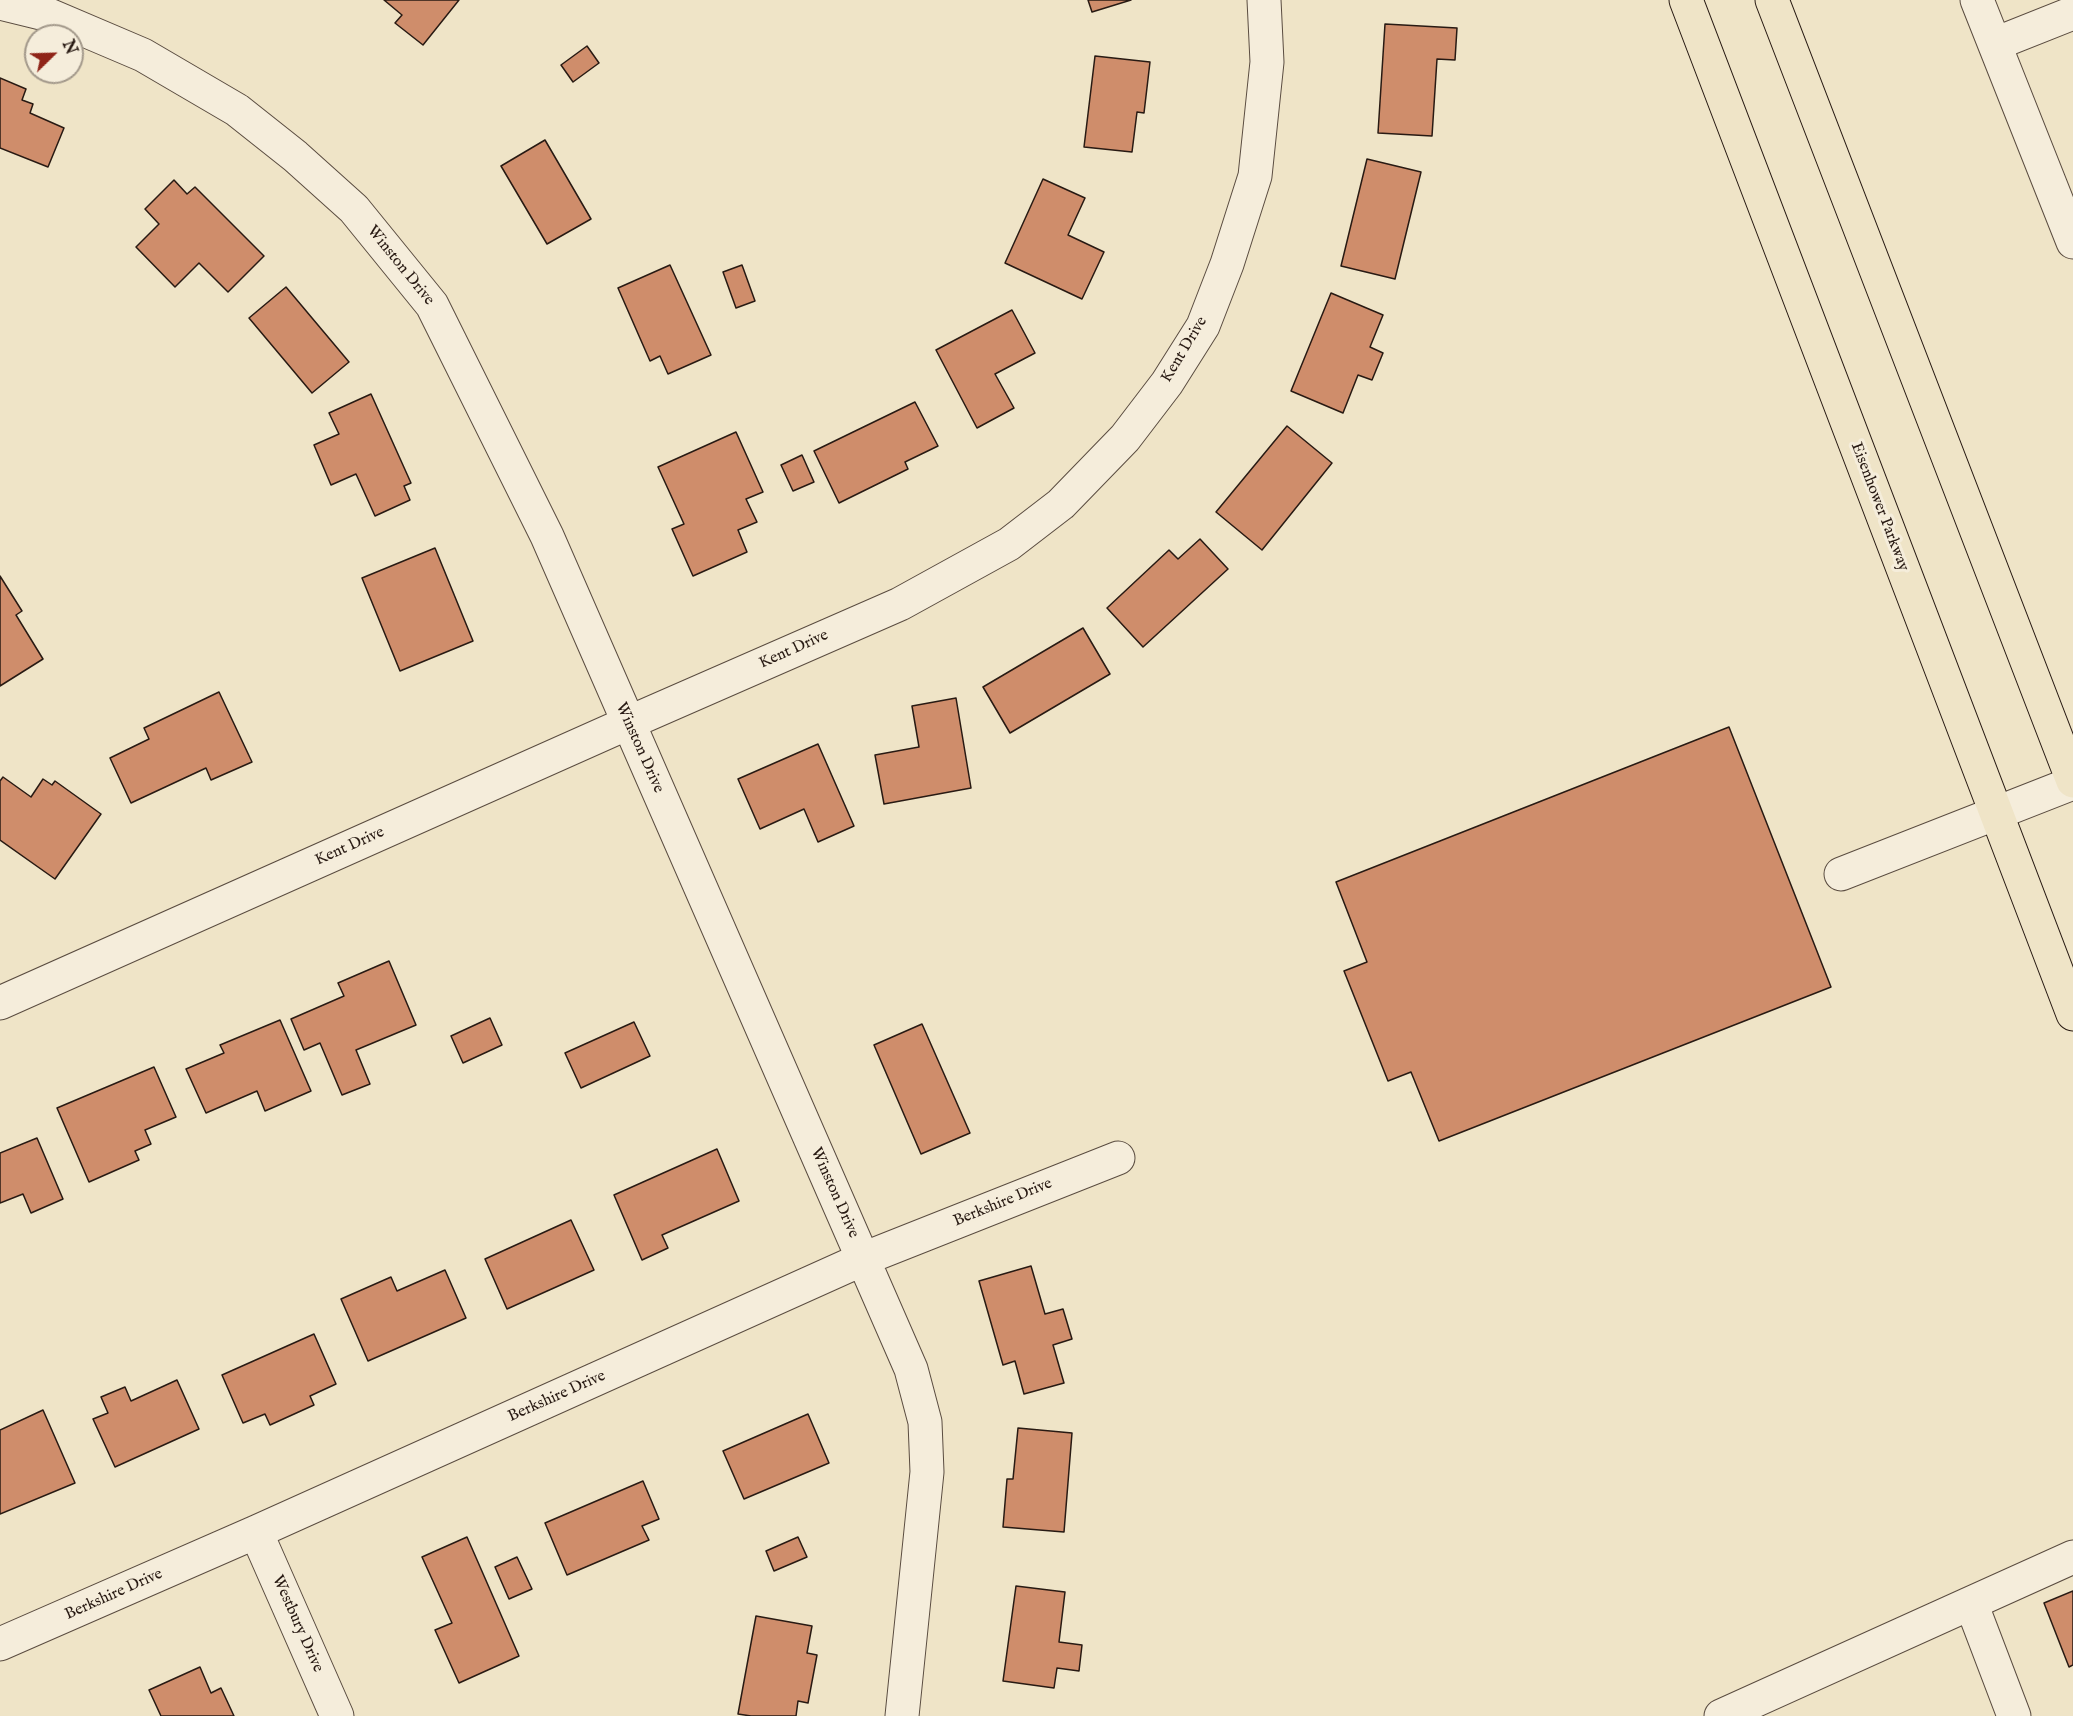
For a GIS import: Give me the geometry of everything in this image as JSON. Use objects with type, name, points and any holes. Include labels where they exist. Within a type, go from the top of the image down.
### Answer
[{"type":"main road","name":"Eisenhower Parkway","points":[[1686,0],[2073,1014]]},
{"type":"main road","points":[[1772,0],[2073,782]]},
{"type":"street","name":"Kent Drive","points":[[0,1003],[900,604],[1009,544],[1061,504],[1125,438],[1167,382],[1203,326],[1255,176],[1267,63],[1263,0]]},
{"type":"street","points":[[1977,0],[2073,242]]},
{"type":"street","name":"Winston Drive","points":[[0,3],[49,15],[143,55],[237,110],[296,156],[354,209],[432,306],[547,536],[911,1369],[925,1422],[927,1472],[902,1716]]},
{"type":"street","points":[[1995,44],[2073,13]]},
{"type":"street","points":[[1840,874],[2073,782]]},
{"type":"street","name":"Berkshire Drive","points":[[0,1644],[256,1532],[863,1259],[1118,1158]]},
{"type":"street","name":"Westbury Drive","points":[[256,1532],[337,1716]]},
{"type":"street","points":[[1721,1716],[2073,1557]]},
{"type":"street","points":[[1971,1604],[2014,1716]]},
{"type":"building","points":[[384,0],[459,0],[423,45],[395,23],[402,15]]},
{"type":"building","points":[[1088,0],[1131,0],[1092,12]]},
{"type":"building","points":[[1385,24],[1457,28],[1455,60],[1437,59],[1432,136],[1378,133]]},
{"type":"building","points":[[587,46],[599,63],[573,82],[561,65]]},
{"type":"building","points":[[1095,56],[1150,62],[1144,113],[1137,112],[1132,152],[1084,147]]},
{"type":"building","points":[[0,78],[26,89],[22,100],[33,104],[30,113],[64,128],[48,167],[0,148]]},
{"type":"building","points":[[545,140],[591,219],[547,244],[501,166]]},
{"type":"building","points":[[1367,159],[1421,172],[1395,279],[1341,266]]},
{"type":"building","points":[[1043,179],[1085,198],[1068,235],[1104,252],[1082,299],[1005,263]]},
{"type":"building","points":[[174,180],[187,194],[195,187],[264,256],[228,292],[199,263],[175,287],[136,247],[159,224],[145,209]]},
{"type":"building","points":[[670,265],[711,355],[668,374],[660,356],[650,361],[618,288]]},
{"type":"building","points":[[742,265],[755,301],[736,308],[723,272]]},
{"type":"building","points":[[286,287],[349,362],[312,393],[249,318]]},
{"type":"building","points":[[1331,293],[1383,315],[1370,347],[1383,353],[1372,380],[1358,375],[1343,413],[1291,391]]},
{"type":"building","points":[[1012,310],[1035,353],[995,374],[1014,408],[977,428],[936,350]]},
{"type":"building","points":[[371,394],[411,483],[404,486],[410,500],[375,516],[356,474],[331,485],[314,445],[339,434],[329,413]]},
{"type":"building","points":[[915,402],[938,446],[905,462],[908,469],[839,503],[814,451]]},
{"type":"building","points":[[1287,426],[1332,463],[1262,550],[1216,512]]},
{"type":"building","points":[[736,432],[763,492],[746,499],[757,522],[738,530],[747,552],[693,576],[672,529],[684,524],[658,467]]},
{"type":"building","points":[[802,455],[814,482],[793,491],[781,465]]},
{"type":"building","points":[[1200,539],[1228,569],[1143,647],[1107,608],[1169,550],[1178,559]]},
{"type":"building","points":[[435,548],[473,641],[400,671],[362,578]]},
{"type":"building","points":[[0,576],[22,611],[16,615],[43,659],[0,686]]},
{"type":"building","points":[[1083,628],[1110,674],[1010,733],[983,687]]},
{"type":"building","points":[[219,692],[252,762],[211,780],[206,768],[131,803],[110,758],[149,739],[144,728]]},
{"type":"building","points":[[956,698],[971,788],[884,804],[875,755],[919,747],[912,706]]},
{"type":"building","points":[[1729,727],[1831,987],[1439,1141],[1411,1072],[1388,1081],[1344,971],[1367,962],[1336,882]]},
{"type":"building","points":[[818,744],[854,826],[818,842],[804,809],[760,829],[738,779]]},
{"type":"building","points":[[3,777],[31,797],[43,779],[52,785],[55,781],[101,814],[55,879],[0,840],[0,781]]},
{"type":"building","points":[[389,961],[416,1025],[356,1050],[370,1084],[342,1095],[320,1043],[304,1050],[291,1019],[344,996],[338,983]]},
{"type":"building","points":[[490,1018],[502,1045],[463,1063],[451,1036]]},
{"type":"building","points":[[280,1020],[311,1091],[265,1111],[257,1091],[206,1113],[186,1069],[224,1053],[220,1045]]},
{"type":"building","points":[[634,1022],[650,1056],[581,1088],[565,1053]]},
{"type":"building","points":[[922,1024],[970,1133],[921,1154],[874,1045]]},
{"type":"building","points":[[154,1067],[176,1117],[145,1130],[151,1144],[135,1151],[139,1160],[89,1182],[57,1108]]},
{"type":"building","points":[[37,1138],[63,1199],[31,1213],[23,1194],[0,1203],[0,1153]]},
{"type":"building","points":[[717,1149],[739,1201],[662,1235],[668,1248],[642,1260],[614,1195]]},
{"type":"building","points":[[571,1220],[594,1270],[507,1309],[485,1259]]},
{"type":"building","points":[[1031,1266],[1045,1314],[1063,1309],[1072,1339],[1053,1345],[1064,1383],[1024,1394],[1015,1361],[1003,1365],[979,1281]]},
{"type":"building","points":[[445,1270],[466,1318],[368,1361],[341,1299],[391,1277],[397,1291]]},
{"type":"building","points":[[314,1334],[336,1384],[310,1396],[314,1405],[270,1425],[265,1414],[243,1423],[222,1375]]},
{"type":"building","points":[[177,1380],[199,1429],[115,1467],[93,1419],[108,1413],[101,1397],[125,1387],[131,1401]]},
{"type":"building","points":[[43,1410],[75,1483],[0,1514],[0,1430]]},
{"type":"building","points":[[808,1414],[829,1463],[744,1499],[723,1451]]},
{"type":"building","points":[[1018,1428],[1072,1433],[1064,1532],[1003,1527],[1007,1479],[1013,1479]]},
{"type":"building","points":[[643,1481],[659,1519],[642,1526],[649,1540],[567,1575],[545,1523]]},
{"type":"building","points":[[467,1537],[519,1656],[459,1683],[435,1630],[452,1623],[422,1557]]},
{"type":"building","points":[[798,1537],[807,1557],[774,1571],[766,1551]]},
{"type":"building","points":[[517,1557],[532,1589],[509,1599],[495,1567]]},
{"type":"building","points":[[1016,1586],[1065,1592],[1059,1642],[1082,1645],[1079,1671],[1057,1668],[1054,1688],[1003,1681]]},
{"type":"building","points":[[2073,1591],[2073,1665],[2069,1667],[2044,1603]]},
{"type":"building","points":[[756,1616],[812,1626],[807,1653],[817,1655],[808,1703],[798,1701],[796,1716],[738,1714]]},
{"type":"building","points":[[200,1667],[211,1693],[221,1688],[234,1716],[161,1716],[149,1690]]}]
